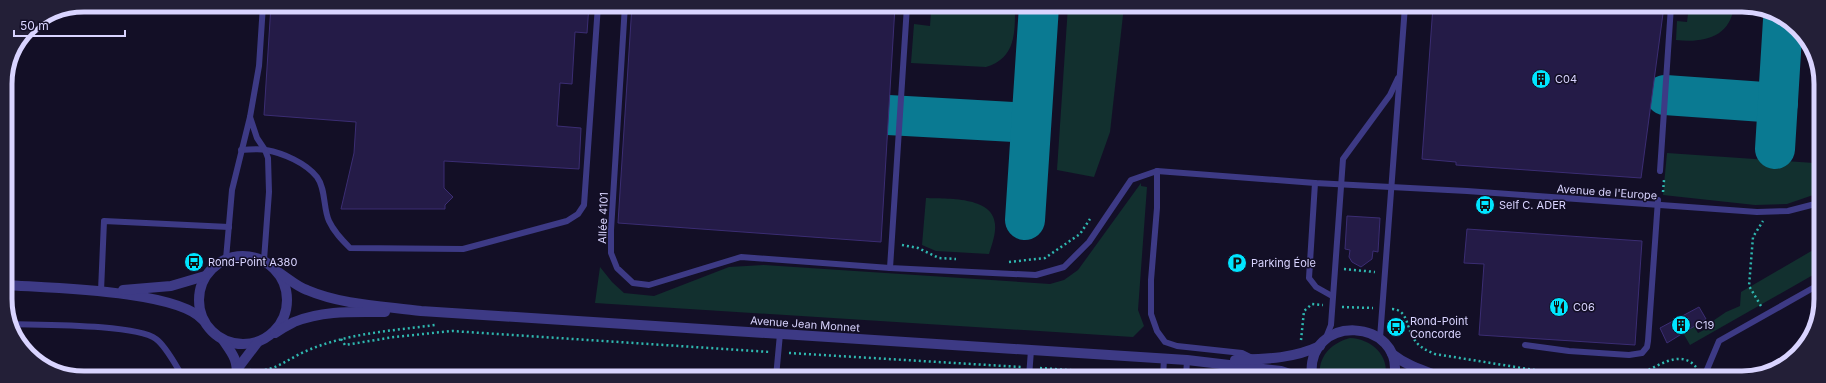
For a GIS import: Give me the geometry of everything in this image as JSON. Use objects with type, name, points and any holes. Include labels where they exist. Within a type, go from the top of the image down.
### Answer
[{"type":"street","points":[[12,285],[101,291],[135,296],[173,305],[198,314],[204,322],[214,334],[223,340],[241,345],[257,343],[273,334],[286,315],[288,300],[286,286],[278,272],[264,260],[242,255],[226,259],[216,264],[206,276],[199,294],[200,309],[204,322]]},
{"type":"street","name":"Avenue Jean Monnet","points":[[278,272],[296,284],[326,296],[366,304],[421,311],[1164,359],[1275,359],[1299,355],[1322,344],[1334,334],[1345,330],[1364,331],[1380,338]]},
{"type":"street","points":[[101,291],[171,286],[206,276]]},
{"type":"street","name":"Avenue Jean Monnet","points":[[273,334],[294,322],[321,315],[334,313],[421,311]]},
{"type":"street","points":[[1380,338],[1392,354],[1395,364],[1394,371]]},
{"type":"street","points":[[223,340],[236,358],[237,371]]},
{"type":"street","points":[[238,371],[257,343]]},
{"type":"street","points":[[1312,371],[1312,363],[1322,344]]},
{"type":"street","points":[[1392,354],[1401,361],[1424,371]]},
{"type":"street","name":"Avenue Jean Monnet","points":[[1187,360],[1281,371]]},
{"type":"lane","points":[[226,259],[232,190],[250,117],[259,66],[263,12]]},
{"type":"lane","points":[[241,150],[266,150],[300,162],[317,178],[326,201],[329,221],[340,238],[350,248],[463,249],[567,221],[578,214],[584,205],[598,12]]},
{"type":"lane","name":"Allée 4101","points":[[625,12],[611,230],[611,252],[617,268],[633,283],[649,285],[741,257],[890,268],[1036,275],[1064,267],[1090,242],[1132,180],[1157,171]]},
{"type":"lane","points":[[890,268],[907,12]]},
{"type":"lane","points":[[1380,338],[1405,12]]},
{"type":"lane","points":[[1662,173],[1671,12]]},
{"type":"lane","points":[[1322,344],[1331,325],[1343,159],[1390,95],[1400,73]]},
{"type":"lane","points":[[250,117],[257,138],[266,150],[268,158],[269,192],[264,260]]},
{"type":"lane","points":[[1157,171],[1157,208],[1151,280],[1151,314],[1157,331],[1166,342],[1178,346],[1242,353],[1255,359]]},
{"type":"lane","name":"Avenue de l'Europe","points":[[1157,171],[1314,184],[1467,191],[1658,203],[1769,212],[1795,209],[1814,204]]},
{"type":"lane","points":[[1314,184],[1309,278],[1316,287],[1332,296]]},
{"type":"lane","points":[[1525,345],[1569,351],[1629,355],[1642,353],[1647,347],[1648,341],[1658,203]]},
{"type":"lane","points":[[101,291],[104,221],[229,227]]},
{"type":"lane","points":[[1706,371],[1719,341],[1814,287]]},
{"type":"lane","points":[[17,324],[123,329],[148,333],[158,340],[178,371]]},
{"type":"lane","points":[[776,371],[780,334]]},
{"type":"lane","points":[[1030,371],[1031,350]]},
{"type":"lane","points":[[1163,371],[1164,359]]},
{"type":"lane","points":[[1186,371],[1187,360]]},
{"type":"path","points":[[1662,173],[1663,194]]},
{"type":"path","points":[[1766,314],[1749,286],[1752,238],[1769,212]]},
{"type":"path","points":[[1007,263],[1045,258],[1080,234],[1093,215]]},
{"type":"path","points":[[892,244],[918,248],[938,258],[961,260]]},
{"type":"path","points":[[1340,269],[1380,272]]},
{"type":"path","points":[[1301,344],[1304,311],[1312,304],[1397,309],[1404,314],[1413,337],[1422,348],[1436,354],[1541,371]]},
{"type":"path","points":[[261,371],[279,366],[303,352],[359,334],[439,325]]},
{"type":"path","points":[[341,339],[345,345],[394,336],[452,331],[1074,371]]},
{"type":"path","points":[[1645,371],[1670,360],[1680,359],[1694,364],[1700,371]]},
{"type":"green space","points":[[931,12],[1015,12],[1014,35],[1008,51],[996,63],[986,67],[911,63],[914,24],[930,26]]},
{"type":"green space","points":[[1068,12],[1123,12],[1110,132],[1094,177],[1057,170]]},
{"type":"green space","points":[[1688,12],[1732,12],[1727,25],[1721,32],[1714,36],[1696,40],[1676,40],[1677,21],[1687,22]]},
{"type":"green space","points":[[1667,153],[1814,163],[1814,195],[1787,204],[1755,205],[1663,195]]},
{"type":"green space","points":[[1141,183],[1141,186],[1147,187],[1138,310],[1144,326],[1133,337],[595,303],[600,267],[612,282],[624,293],[654,296],[729,267],[764,265],[1050,284],[1064,280],[1078,270]]},
{"type":"green space","points":[[926,198],[956,199],[978,204],[986,208],[992,215],[995,224],[989,254],[936,251],[922,245]]},
{"type":"green space","points":[[1814,249],[1814,274],[1690,345],[1683,333],[1694,326],[1698,333],[1708,328],[1707,325],[1726,312],[1740,306],[1741,292]]},
{"type":"green space","points":[[1350,338],[1358,339],[1372,345],[1382,356],[1385,362],[1386,371],[1320,371],[1323,357],[1331,347]]},
{"type":"building","points":[[271,12],[588,12],[587,33],[575,32],[572,84],[560,83],[557,126],[581,128],[579,169],[444,161],[444,188],[453,197],[445,205],[445,209],[341,209],[354,153],[356,122],[264,115]]},
{"type":"building","points":[[632,12],[895,12],[881,242],[618,223]]},
{"type":"building","name":"C04","points":[[1433,12],[1663,12],[1641,178],[1456,165],[1456,162],[1422,159]]},
{"type":"building","points":[[1347,216],[1380,218],[1378,252],[1373,251],[1372,259],[1361,267],[1352,262],[1349,257],[1350,250],[1345,249]]},
{"type":"building","name":"C06","points":[[1467,229],[1642,241],[1635,345],[1479,335],[1484,264],[1464,263]]},
{"type":"building","name":"C19","points":[[1699,307],[1706,319],[1667,343],[1660,328]]},
{"type":"taxiway","points":[[1025,220],[1039,12]]},
{"type":"taxiway","points":[[1775,149],[1783,25]]},
{"type":"taxiway","points":[[1665,95],[1778,103]]},
{"type":"taxiway","points":[[888,115],[1031,123]]},
{"type":"place","name":"C04","points":[[1541,79]]},
{"type":"place","name":"Self C. ADER","points":[[1485,205]]},
{"type":"place","name":"Rond-Point A380","points":[[194,262]]},
{"type":"place","name":"Parking Éole","points":[[1237,263]]},
{"type":"place","name":"C06","points":[[1559,307]]},
{"type":"place","name":"C19","points":[[1681,325]]},
{"type":"place","name":"Rond-Point Concorde","points":[[1396,327]]}]
